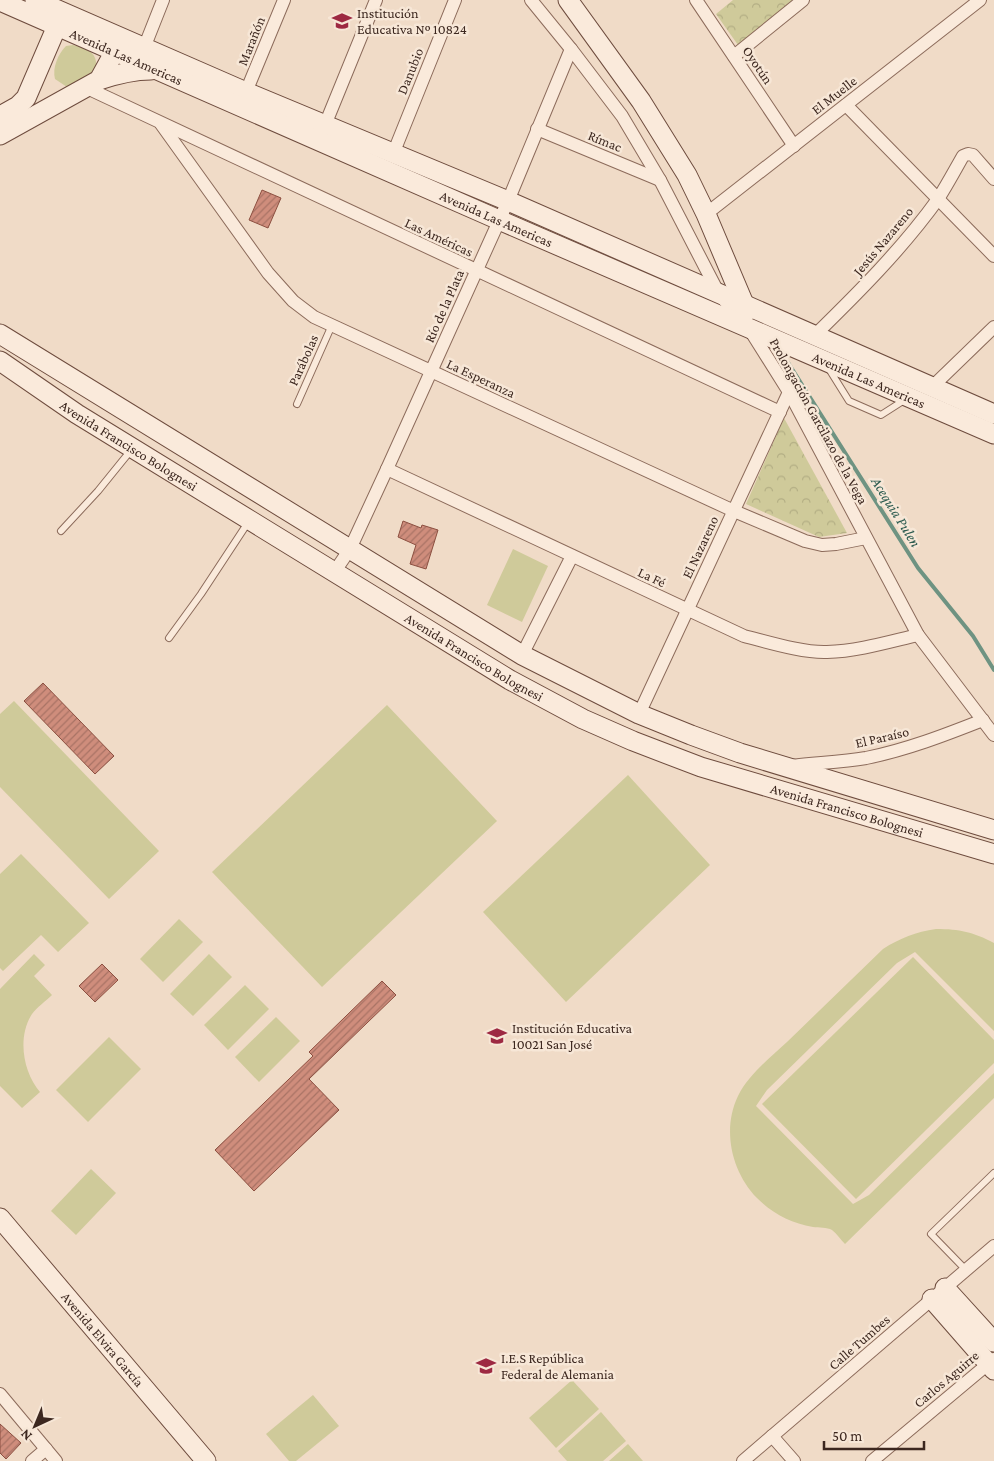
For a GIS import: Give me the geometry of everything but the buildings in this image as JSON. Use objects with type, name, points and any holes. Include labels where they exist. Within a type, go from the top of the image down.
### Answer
[{"type":"street","name":"Avenida Las Americas","points":[[0,0],[57,12]]},
{"type":"street","name":"Avenida Las Americas","points":[[35,0],[118,45],[155,70],[670,293],[750,330],[823,359],[994,434]]},
{"type":"street","points":[[144,48],[163,0]]},
{"type":"street","name":"Marañón","points":[[246,92],[284,0]]},
{"type":"street","points":[[325,125],[376,0]]},
{"type":"street","name":"Danubio","points":[[393,154],[455,0]]},
{"type":"street","name":"Prolongación Garcilazo de la Vega","points":[[531,0],[622,116],[660,180],[719,294],[750,330],[789,392],[918,635],[994,735]]},
{"type":"street","points":[[568,0],[641,101],[687,175],[746,306],[750,330]]},
{"type":"street","points":[[734,56],[804,0]]},
{"type":"street","name":"El Muelle","points":[[706,214],[980,0]]},
{"type":"street","name":"Oyotún","points":[[703,2],[734,56],[794,146]]},
{"type":"street","points":[[0,116],[18,106],[26,98],[57,12]]},
{"type":"street","name":"Avenida Las Americas","points":[[118,45],[144,48],[508,201],[994,414]]},
{"type":"street","points":[[93,84],[118,45]]},
{"type":"street","name":"Río de la Plata","points":[[335,571],[350,549],[387,469],[508,201],[571,49]]},
{"type":"street","points":[[0,135],[93,84],[132,71],[155,70]]},
{"type":"street","points":[[32,84],[32,91],[38,103],[51,107]]},
{"type":"street","name":"Las Américas","points":[[93,84],[161,124],[780,412]]},
{"type":"street","points":[[846,105],[994,256]]},
{"type":"street","name":"La Esperanza","points":[[161,124],[268,273],[293,301],[314,317],[734,511],[805,541],[822,545],[866,538]]},
{"type":"street","name":"Rímac","points":[[538,129],[660,180]]},
{"type":"street","name":"Jesús Nazareno","points":[[814,335],[887,262],[938,198],[963,156],[973,155],[994,179]]},
{"type":"street","points":[[932,387],[994,327]]},
{"type":"street","name":"Avenida Francisco Bolognesi","points":[[0,334],[522,655],[639,714],[740,753],[994,830]]},
{"type":"street","name":"Avenida Francisco Bolognesi","points":[[0,361],[77,414],[510,680],[583,719],[633,741],[701,767],[994,854]]},
{"type":"street","name":"El Nazareno","points":[[639,714],[789,392]]},
{"type":"street","name":"La Fé","points":[[387,469],[744,636],[783,646],[825,652],[858,649],[918,635]]},
{"type":"street","points":[[522,655],[572,556]]},
{"type":"street","name":"El Paraíso","points":[[784,766],[865,758],[896,751],[935,739],[983,720]]},
{"type":"street","name":"Avenida Elvira García","points":[[0,1218],[206,1461]]},
{"type":"street","name":"Calle Tumbes","points":[[743,1461],[994,1246]]},
{"type":"street","points":[[939,1293],[994,1342]]},
{"type":"street","points":[[939,1293],[992,1364]]},
{"type":"street","name":"Carlos Aguirre","points":[[872,1461],[992,1364]]},
{"type":"street","points":[[0,1394],[56,1461]]},
{"type":"street","points":[[772,1436],[794,1461]]},
{"type":"street","points":[[32,1461],[46,1449]]},
{"type":"lane","name":"Parábolas","points":[[297,404],[332,325]]},
{"type":"lane","points":[[823,359],[849,401],[881,415],[910,397]]},
{"type":"lane","points":[[61,531],[98,491],[133,448]]},
{"type":"lane","points":[[169,638],[250,520]]},
{"type":"lane","points":[[966,1270],[931,1234],[994,1173]]},
{"type":"green space","points":[[733,0],[794,0],[738,45],[716,14]]},
{"type":"green space","points":[[73,45],[83,48],[94,55],[96,70],[86,78],[67,87],[55,79],[54,70],[56,61],[63,49],[66,46]]},
{"type":"green space","points":[[784,418],[847,533],[819,537],[746,504]]},
{"type":"green space","points":[[513,549],[548,566],[522,622],[487,605]]},
{"type":"green space","points":[[14,701],[159,851],[109,899],[0,787],[0,714]]},
{"type":"green space","points":[[387,705],[497,821],[322,987],[212,872]]},
{"type":"green space","points":[[628,775],[710,865],[566,1002],[483,912]]},
{"type":"green space","points":[[21,854],[89,923],[58,952],[41,935],[3,971],[0,968],[0,874]]},
{"type":"green space","points":[[179,919],[203,942],[163,982],[140,959]]},
{"type":"green space","points":[[936,929],[966,932],[994,943],[994,1031],[915,952],[897,963],[767,1090],[756,1106],[853,1204],[869,1195],[994,1073],[994,1098],[845,1244],[832,1230],[797,1223],[776,1213],[757,1198],[748,1187],[735,1163],[730,1136],[733,1109],[738,1096],[754,1073],[883,949],[908,936]]},
{"type":"green space","points":[[34,954],[45,965],[34,976],[52,995],[39,1006],[27,1023],[23,1044],[26,1065],[29,1075],[40,1092],[22,1108],[0,1086],[0,989]]},
{"type":"green space","points":[[209,954],[232,977],[193,1016],[170,994]]},
{"type":"green space","points":[[913,957],[994,1040],[994,1063],[856,1199],[762,1104]]},
{"type":"green space","points":[[245,985],[269,1009],[228,1050],[204,1025]]},
{"type":"green space","points":[[276,1017],[300,1041],[259,1082],[235,1057]]},
{"type":"green space","points":[[109,1037],[141,1069],[88,1122],[56,1090]]},
{"type":"green space","points":[[91,1169],[116,1193],[76,1235],[51,1211]]},
{"type":"green space","points":[[572,1380],[599,1409],[556,1448],[529,1418]]},
{"type":"green space","points":[[313,1395],[339,1426],[296,1461],[289,1461],[266,1434]]},
{"type":"green space","points":[[601,1412],[626,1441],[603,1461],[567,1461],[558,1451]]},
{"type":"green space","points":[[628,1444],[643,1461],[609,1461]]},
{"type":"waterway","name":"Acequia Pulen","points":[[787,361],[918,568],[973,636],[994,670]]},
{"type":"place","name":"Institución Educativa Nº 10824","points":[[342,21]]},
{"type":"place","name":"Institución Educativa 10021 San José","points":[[497,1036]]},
{"type":"place","name":"I.E.S República Federal de Alemania","points":[[486,1366]]}]
